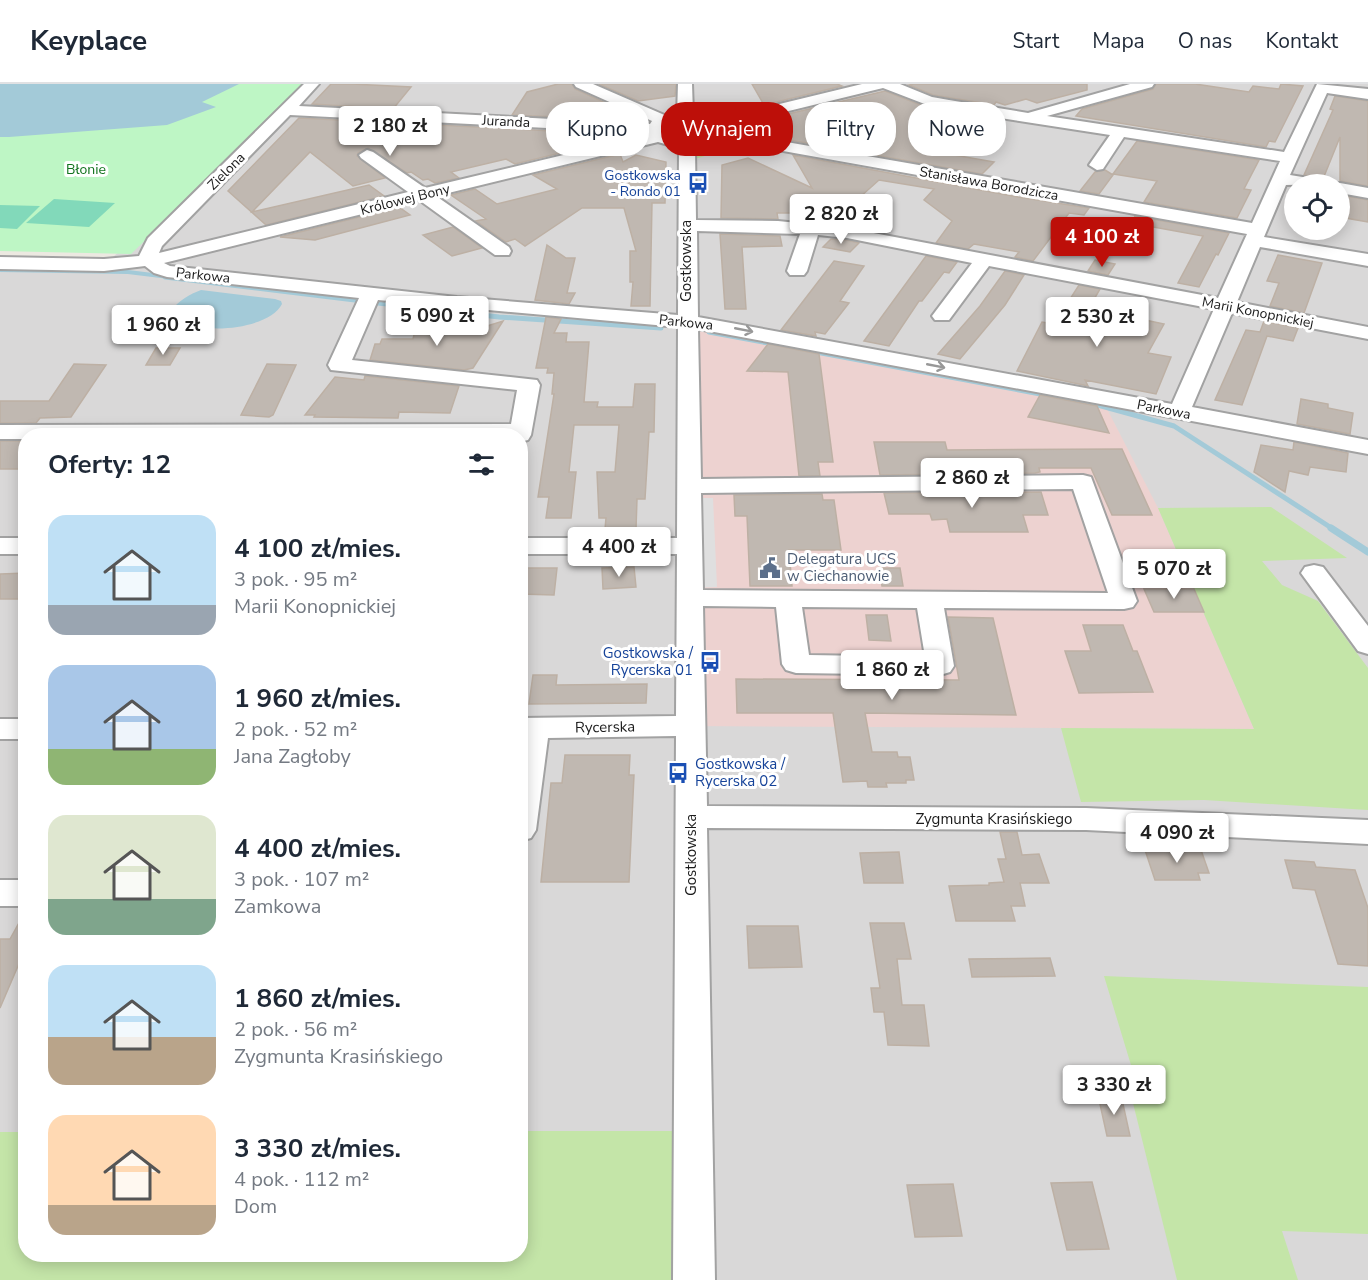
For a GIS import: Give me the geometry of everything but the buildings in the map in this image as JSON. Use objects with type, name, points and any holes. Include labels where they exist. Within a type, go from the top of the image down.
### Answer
[{"type":"street","name":"Zielona","points":[[151,260],[147,251],[155,242],[312,84]]},
{"type":"street","points":[[581,84],[661,125]]},
{"type":"street","name":"Gostkowska","points":[[679,102],[685,84]]},
{"type":"street","name":"Królowej Bony","points":[[793,108],[881,84]]},
{"type":"street","points":[[888,84],[937,102],[1290,158]]},
{"type":"street","points":[[1024,117],[1147,84]]},
{"type":"street","points":[[1179,412],[1280,179],[1324,86],[1368,94]]},
{"type":"street","name":"Juranda","points":[[287,110],[661,130]]},
{"type":"street","name":"Królowej Bony","points":[[151,260],[661,132]]},
{"type":"street","points":[[1097,165],[1120,132]]},
{"type":"street","name":"Stanisława Borodzicza","points":[[793,144],[1256,235],[1368,260]]},
{"type":"street","points":[[367,155],[502,252]]},
{"type":"street","name":"Gostkowska","points":[[674,156],[686,225],[690,486],[694,1280]]},
{"type":"street","points":[[1280,179],[1284,180]]},
{"type":"street","points":[[1350,190],[1368,193]]},
{"type":"street","name":"Marii Konopnickiej","points":[[686,225],[811,228],[1368,333]]},
{"type":"street","points":[[797,271],[811,228]]},
{"type":"street","points":[[942,315],[985,259]]},
{"type":"street","points":[[0,263],[104,265],[151,260]]},
{"type":"street","name":"Parkowa","points":[[151,260],[159,268],[167,271],[545,311],[686,321],[1368,447]]},
{"type":"street","points":[[372,294],[364,306],[339,365],[529,385],[521,428]]},
{"type":"street","points":[[0,432],[18,432]]},
{"type":"street","points":[[690,486],[1083,482],[1124,601],[690,598]]},
{"type":"street","points":[[0,546],[18,546]]},
{"type":"street","points":[[528,546],[690,546]]},
{"type":"street","points":[[1314,573],[1368,645]]},
{"type":"street","points":[[788,599],[796,664],[939,666],[928,600]]},
{"type":"street","name":"Rycerska","points":[[528,728],[690,726]]},
{"type":"street","points":[[0,729],[18,729]]},
{"type":"street","name":"Zygmunta Krasińskiego","points":[[691,817],[1086,819],[1368,832]]},
{"type":"street","points":[[0,893],[18,893]]},
{"type":"shaded area","points":[[307,84],[1368,84],[1368,1280],[694,1280],[693,1131],[528,1131],[528,428],[18,428],[18,1132],[0,1132],[0,265],[104,265]]},
{"type":"shaded area","points":[[686,321],[1101,397],[1158,508],[1254,729],[690,726]]},
{"type":"shaded area","points":[[690,498],[713,498],[717,587],[690,588]]},
{"type":"green space","name":"Błonie","points":[[0,84],[307,84],[131,254],[0,251]]},
{"type":"green space","points":[[54,199],[115,203],[89,227],[26,223]]},
{"type":"green space","points":[[0,205],[40,206],[17,229],[0,228]]},
{"type":"green space","points":[[1271,507],[1347,558],[1262,561],[1282,585],[1318,601],[1368,668],[1368,810],[1204,800],[1081,802],[1061,728],[1254,729],[1158,508]]},
{"type":"green space","points":[[1104,976],[1368,987],[1368,1234],[1282,1231],[1298,1280],[1177,1280],[1126,1075],[1134,1075]]},
{"type":"green space","points":[[528,1131],[693,1131],[679,1280],[0,1280],[0,1132],[18,1132],[18,1262],[528,1262]]},
{"type":"water","points":[[0,84],[239,84],[202,102],[216,107],[167,125],[0,137]]},
{"type":"water","points":[[201,290],[275,299],[281,301],[282,304],[274,313],[261,321],[244,326],[208,328],[179,320],[171,311],[184,298]]},
{"type":"waterway","points":[[0,270],[128,272],[177,278]]},
{"type":"waterway","points":[[165,277],[355,300]]},
{"type":"waterway","points":[[378,303],[499,317],[661,328]]},
{"type":"waterway","points":[[709,332],[1094,404],[1174,426],[1333,529]]},
{"type":"waterway","points":[[1331,528],[1368,552]]},
{"type":"place","name":"Gostkowska - Rondo 01","points":[[698,183]]},
{"type":"place","name":"Delegatura UCS w Ciechanowie","points":[[770,568]]},
{"type":"place","name":"Gostkowska / Rycerska 01","points":[[710,662]]},
{"type":"place","name":"Gostkowska / Rycerska 02","points":[[678,773]]}]
